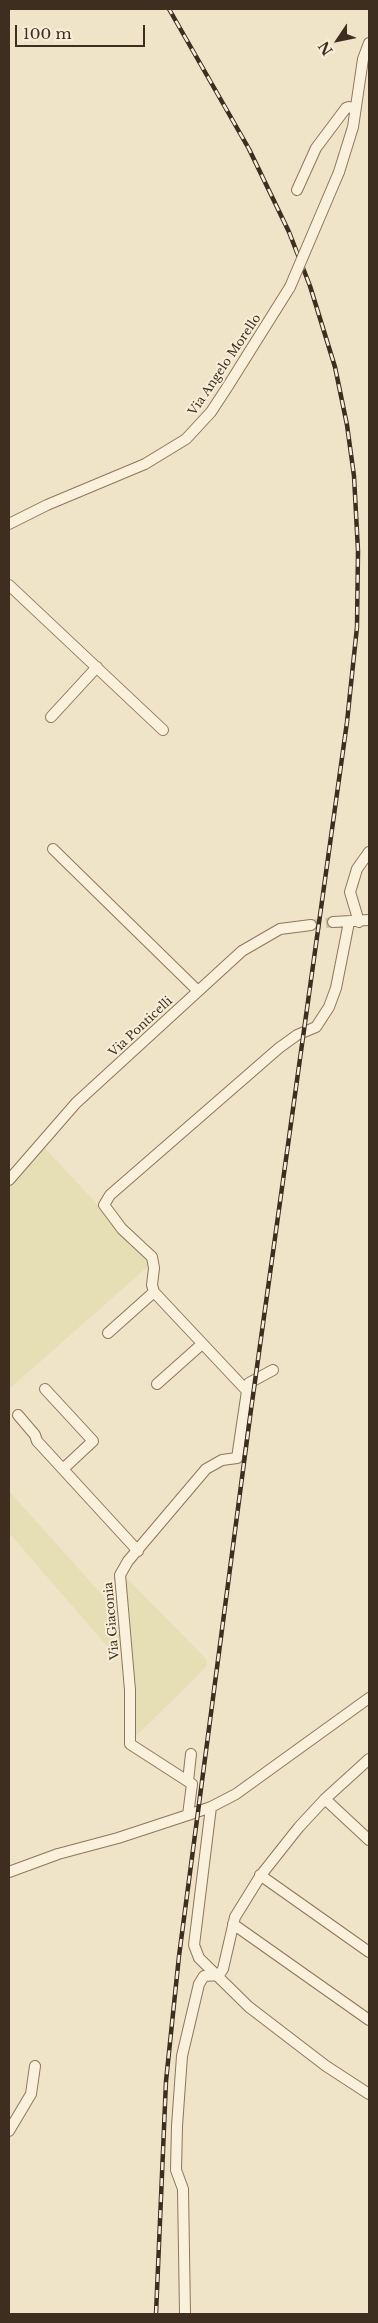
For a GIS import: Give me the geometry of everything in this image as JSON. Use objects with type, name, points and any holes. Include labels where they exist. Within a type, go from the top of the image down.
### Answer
[{"type":"street","points":[[297,190],[316,148],[346,108],[355,109],[363,59],[369,43]]},
{"type":"street","name":"Via Angelo Morello","points":[[9,524],[47,505],[146,464],[186,439],[202,422],[224,393],[290,287],[339,172],[353,127],[355,109]]},
{"type":"street","points":[[9,585],[163,730]]},
{"type":"street","points":[[51,716],[96,667]]},
{"type":"street","points":[[53,849],[198,991]]},
{"type":"street","points":[[247,1391],[154,1292],[152,1285],[154,1268],[152,1257],[108,1213],[104,1205],[115,1190],[279,1048],[297,1035],[316,1026],[336,988],[359,921],[350,892],[357,869],[369,852]]},
{"type":"street","points":[[333,922],[359,921]]},
{"type":"street","name":"Via Ponticelli","points":[[9,1180],[76,1103],[242,951],[280,929],[311,924]]},
{"type":"street","points":[[108,1333],[154,1292]]},
{"type":"street","points":[[157,1384],[202,1344]]},
{"type":"street","points":[[247,1391],[249,1383],[272,1370]]},
{"type":"street","points":[[45,1388],[93,1441],[63,1469]]},
{"type":"street","name":"Via Giaconia","points":[[188,1781],[130,1744],[130,1682],[120,1575],[121,1570],[206,1469],[222,1460],[237,1458],[247,1391]]},
{"type":"street","points":[[18,1415],[35,1435],[37,1441],[138,1551]]},
{"type":"street","points":[[9,1872],[58,1854],[118,1838],[211,1807],[236,1794],[369,1698]]},
{"type":"street","points":[[188,1815],[192,1784],[188,1781],[191,1754]]},
{"type":"street","points":[[219,1975],[226,1959],[235,1917],[260,1875],[299,1827],[325,1799],[369,1759]]},
{"type":"street","points":[[325,1799],[369,1840]]},
{"type":"street","points":[[211,1807],[194,1945],[199,1958],[207,1967],[219,1975],[249,2008],[326,2066],[369,2094]]},
{"type":"street","points":[[260,1875],[369,1952]]},
{"type":"street","points":[[233,1924],[369,2020]]},
{"type":"street","points":[[185,2314],[183,2189],[176,2170],[182,2056],[201,1979],[210,1974],[219,1975]]},
{"type":"street","points":[[9,2131],[30,2094],[34,2066]]},
{"type":"shaded area","points":[[42,1145],[152,1263],[9,1389],[9,1185]]},
{"type":"shaded area","points":[[9,1491],[115,1609],[109,1615],[122,1629],[123,1648],[114,1654],[9,1533]]},
{"type":"shaded area","points":[[124,1575],[207,1660],[206,1667],[131,1741],[132,1670],[134,1664],[129,1661]]},
{"type":"tunnel","points":[[311,925],[333,922]]},
{"type":"railway","points":[[156,2314],[166,2081],[179,1956],[250,1417],[347,722],[357,627],[358,551],[354,476],[347,425],[335,367],[310,286],[289,232],[249,149],[169,9]]}]
